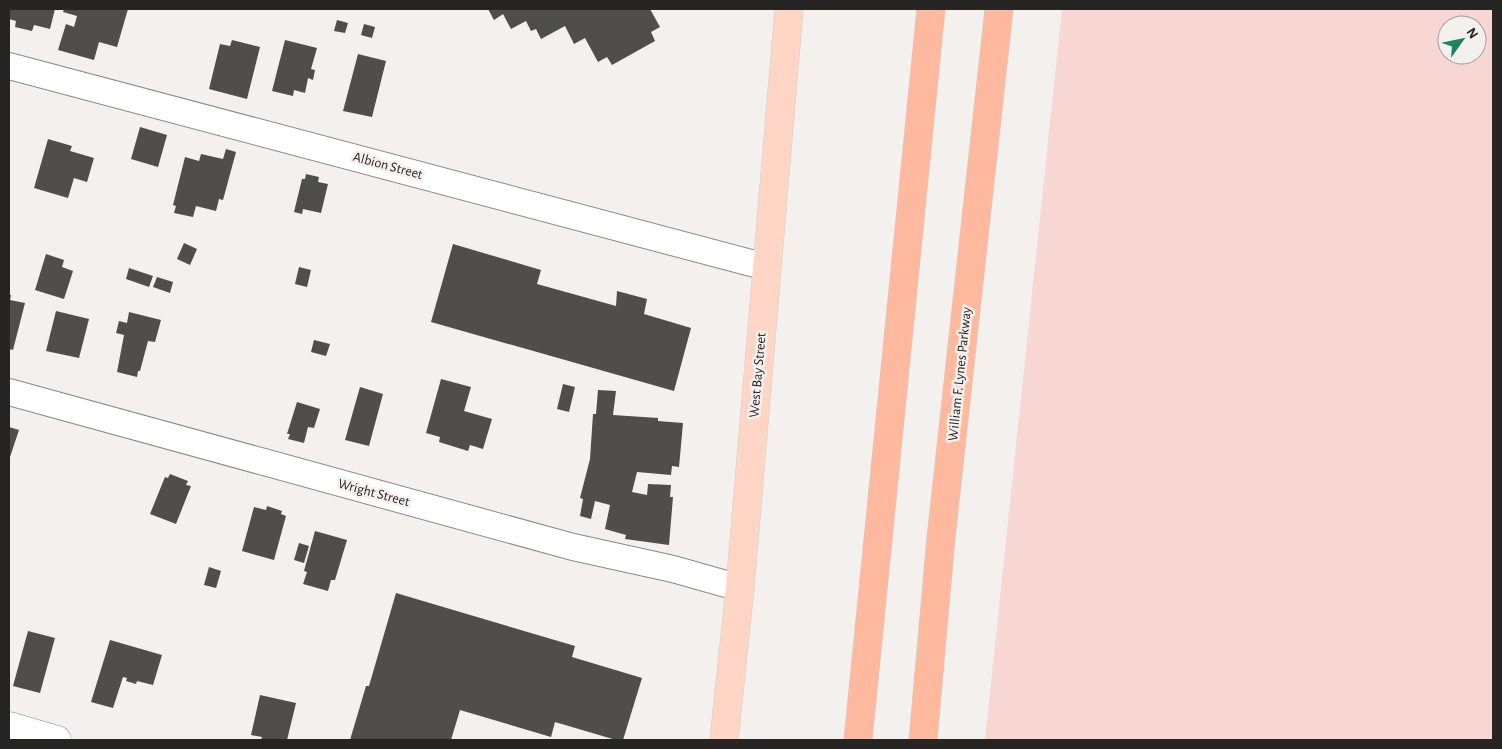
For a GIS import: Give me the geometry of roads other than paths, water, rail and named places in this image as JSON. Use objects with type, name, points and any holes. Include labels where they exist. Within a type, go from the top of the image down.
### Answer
[{"type":"highway","points":[[858,740],[931,9]]},
{"type":"highway","name":"William F. Lynes Parkway","points":[[923,740],[940,538],[999,9]]},
{"type":"main road","name":"West Bay Street","points":[[724,740],[740,588],[789,9]]},
{"type":"street","name":"Albion Street","points":[[9,66],[766,267]]},
{"type":"street","name":"Wright Street","points":[[9,392],[573,547],[673,569],[740,588]]},
{"type":"street","points":[[9,726],[56,740]]}]
